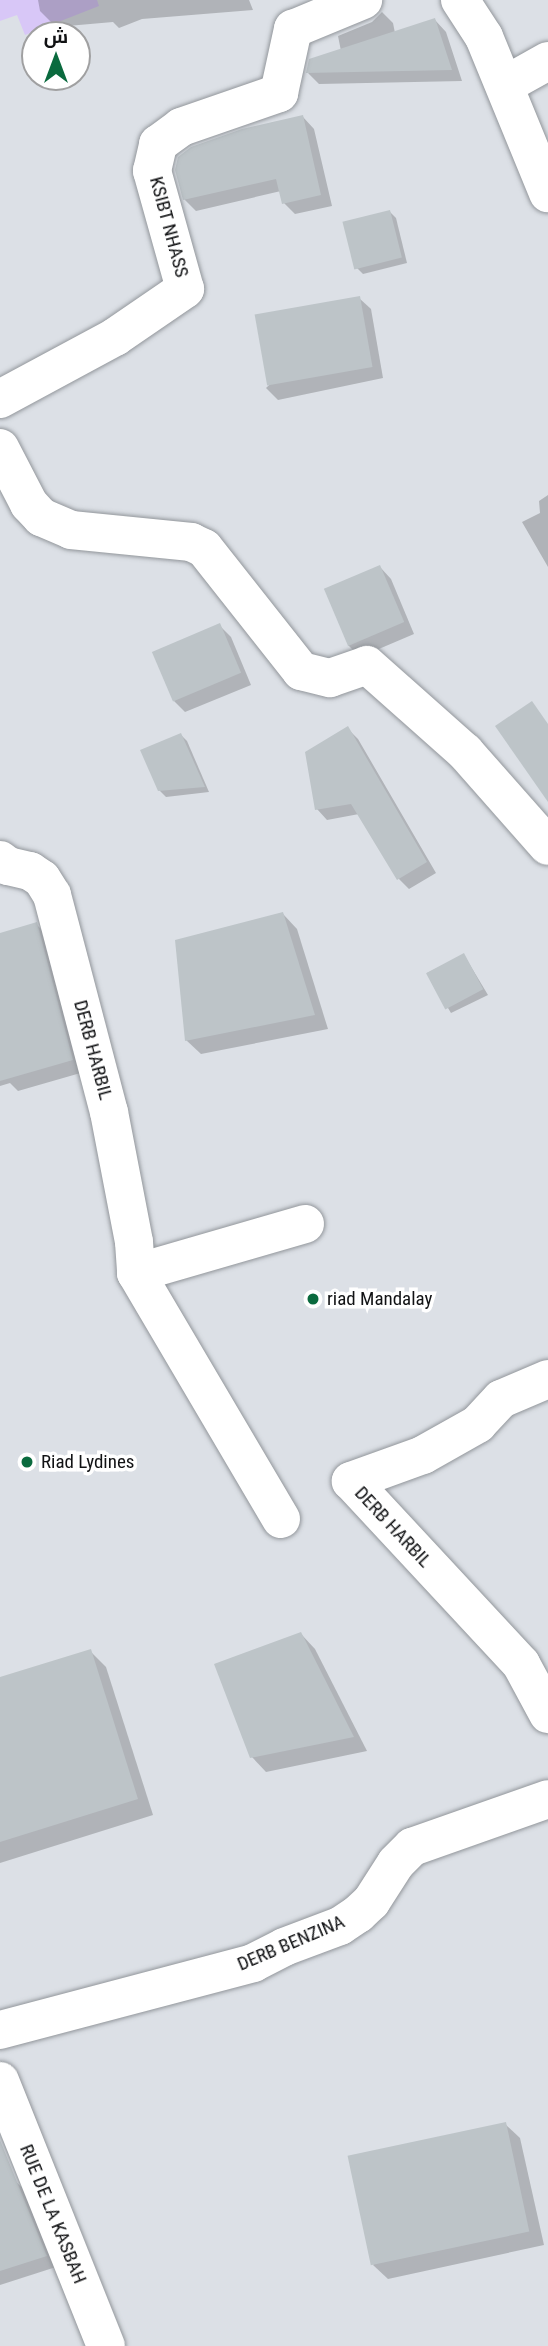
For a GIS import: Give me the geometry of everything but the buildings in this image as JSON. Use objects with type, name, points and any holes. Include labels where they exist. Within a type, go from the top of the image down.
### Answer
[{"type":"street","name":"KSIBT NHASS","points":[[0,398],[115,337],[185,289],[152,171],[158,144],[181,127],[279,93],[287,14],[363,0]]},
{"type":"street","points":[[460,0],[484,37],[548,193]]},
{"type":"street","points":[[505,85],[548,61]]},
{"type":"street","points":[[0,448],[29,504],[41,517],[71,530],[191,542],[204,548],[301,671],[330,678],[367,665],[466,752],[548,846]]},
{"type":"street","name":"DERB HARBIL","points":[[0,860],[8,866],[30,871],[42,878],[52,895],[109,1112],[134,1242],[136,1273]]},
{"type":"street","points":[[281,1519],[136,1273],[305,1224]]},
{"type":"street","name":"DERB HARBIL","points":[[548,1379],[501,1399],[478,1424],[423,1455],[351,1482],[521,1664],[548,1714]]},
{"type":"street","name":"DERB BENZINA","points":[[0,2030],[253,1963],[284,1947],[340,1926],[358,1914],[371,1902],[396,1863],[412,1847],[548,1799]]},
{"type":"street","name":"RUE DE LA KASBAH","points":[[0,2081],[106,2346]]},
{"type":"shaded area","points":[[0,0],[97,0],[99,6],[61,21],[21,21],[21,25],[17,15],[0,21]]},
{"type":"place","name":"riad Mandalay","points":[[313,1299]]},
{"type":"place","name":"Riad Lydines","points":[[27,1462]]}]
